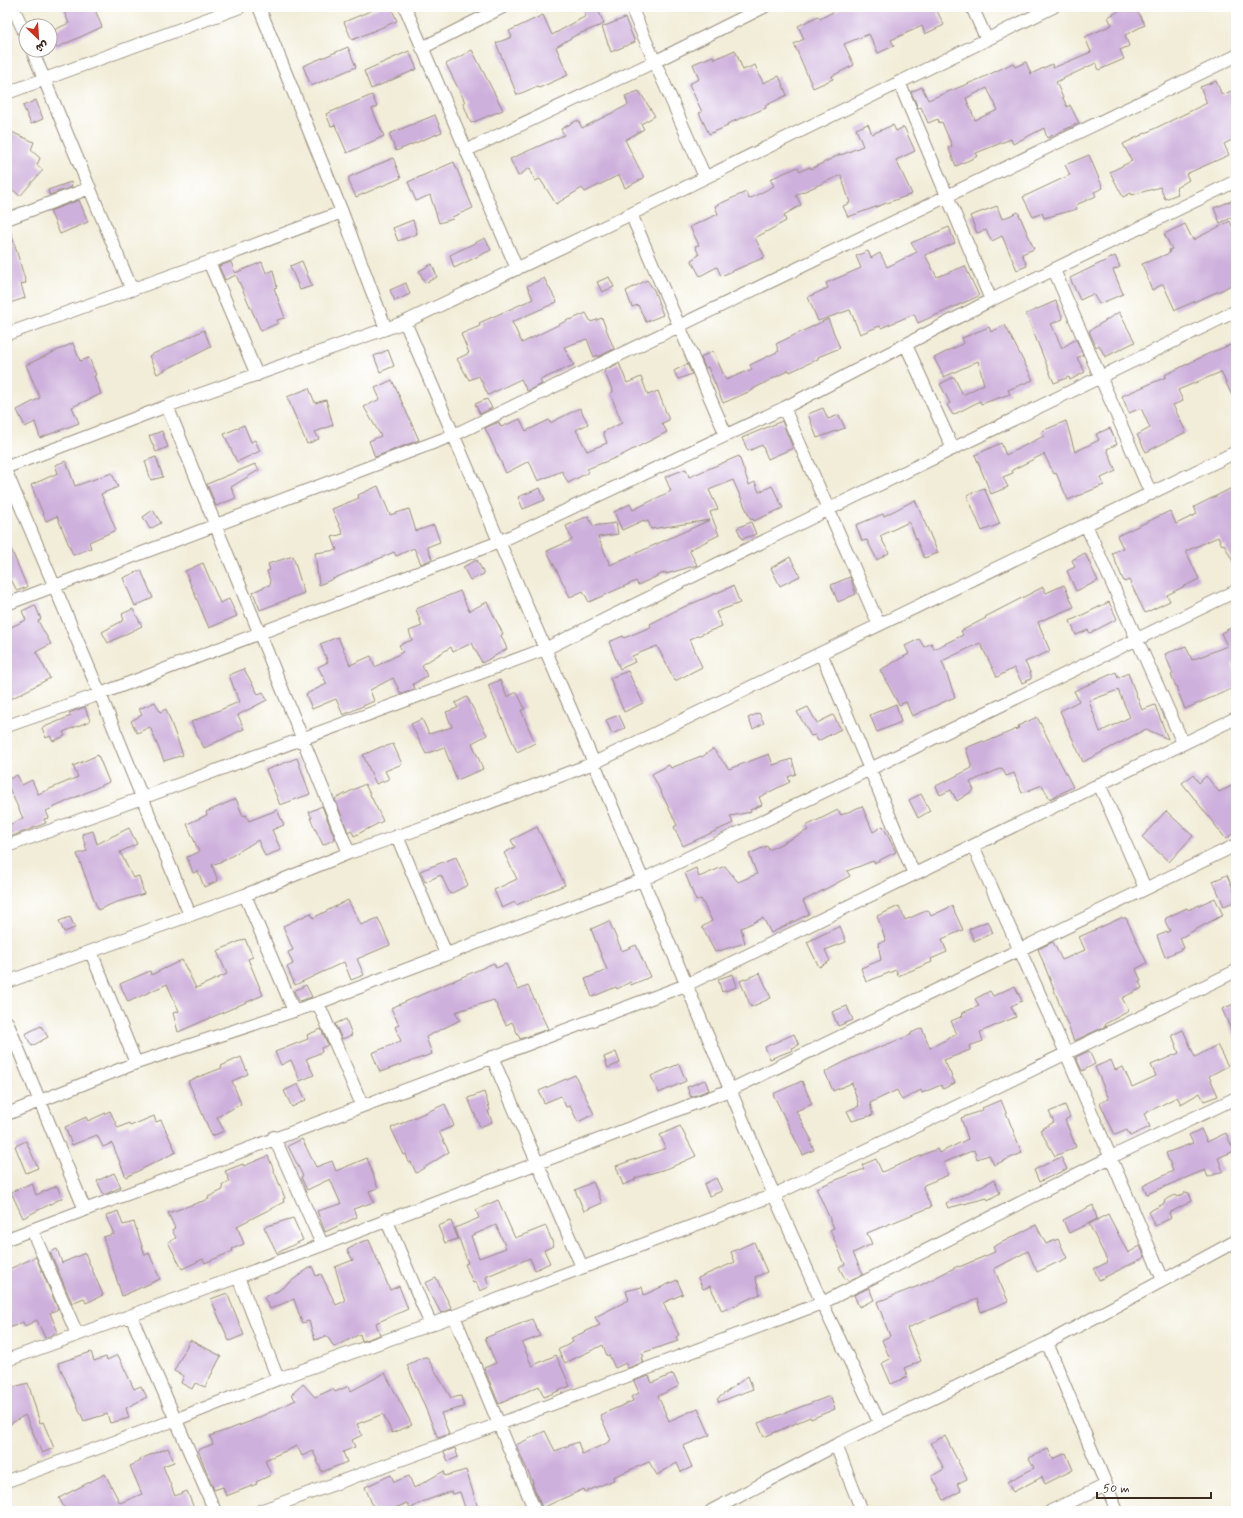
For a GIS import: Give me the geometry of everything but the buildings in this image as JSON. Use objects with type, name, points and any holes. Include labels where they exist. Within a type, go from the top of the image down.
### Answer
[{"type":"street","points":[[14,7],[19,18]]},
{"type":"street","points":[[7,93],[240,7]]},
{"type":"street","points":[[259,7],[342,212],[386,329]]},
{"type":"street","points":[[405,7],[517,269]]},
{"type":"street","points":[[422,48],[503,7]]},
{"type":"street","points":[[631,7],[705,177]]},
{"type":"street","points":[[467,150],[654,62],[764,7]]},
{"type":"street","points":[[972,7],[987,40]]},
{"type":"street","points":[[7,467],[167,406],[406,322],[631,214],[1053,7]]},
{"type":"street","points":[[7,604],[215,524],[454,435],[680,327],[1236,56]]},
{"type":"street","points":[[35,58],[132,290]]},
{"type":"street","points":[[899,82],[946,198],[991,300]]},
{"type":"street","points":[[7,726],[100,694],[499,542],[784,408],[991,300],[1236,181]]},
{"type":"street","points":[[7,219],[90,188]]},
{"type":"street","points":[[7,334],[209,262],[342,212]]},
{"type":"street","points":[[631,214],[726,435]]},
{"type":"street","points":[[209,262],[258,375]]},
{"type":"street","points":[[1054,270],[1151,494]]},
{"type":"street","points":[[7,846],[142,798],[545,649],[829,508],[1101,378],[1236,311]]},
{"type":"street","points":[[406,322],[594,763],[774,1195],[822,1303],[880,1424]]},
{"type":"street","points":[[906,345],[953,449]]},
{"type":"street","points":[[167,406],[304,738],[349,853]]},
{"type":"street","points":[[784,408],[879,625]]},
{"type":"street","points":[[7,982],[245,895],[349,853],[594,763],[1236,452]]},
{"type":"street","points":[[7,474],[100,694],[190,915]]},
{"type":"street","points":[[1086,525],[1183,743]]},
{"type":"street","points":[[7,1114],[136,1063],[318,1003],[642,880],[1236,591]]},
{"type":"street","points":[[821,654],[914,874]]},
{"type":"street","points":[[7,1239],[686,985],[1236,718]]},
{"type":"street","points":[[1100,784],[1145,888]]},
{"type":"street","points":[[397,836],[446,954]]},
{"type":"street","points":[[7,1360],[238,1277],[386,1219],[730,1090],[1236,844]]},
{"type":"street","points":[[972,846],[1066,1053],[1163,1280]]},
{"type":"street","points":[[245,895],[294,1011]]},
{"type":"street","points":[[91,952],[136,1063]]},
{"type":"street","points":[[7,1481],[175,1420],[278,1379],[454,1316],[774,1195],[1236,971]]},
{"type":"street","points":[[318,1003],[362,1105]]},
{"type":"street","points":[[7,1022],[85,1210]]},
{"type":"street","points":[[492,1057],[582,1267]]},
{"type":"street","points":[[260,1511],[499,1424],[822,1303],[1111,1157],[1236,1098]]},
{"type":"street","points":[[274,1138],[322,1244]]},
{"type":"street","points":[[386,1219],[431,1324]]},
{"type":"street","points":[[32,1230],[77,1334]]},
{"type":"street","points":[[711,1511],[836,1445],[1047,1344],[1236,1241]]},
{"type":"street","points":[[238,1277],[278,1379]]},
{"type":"street","points":[[131,1316],[215,1511]]},
{"type":"street","points":[[454,1316],[535,1511]]},
{"type":"street","points":[[1047,1344],[1117,1511]]},
{"type":"street","points":[[836,1445],[862,1511]]},
{"type":"street","points":[[1051,1511],[1106,1485]]}]
